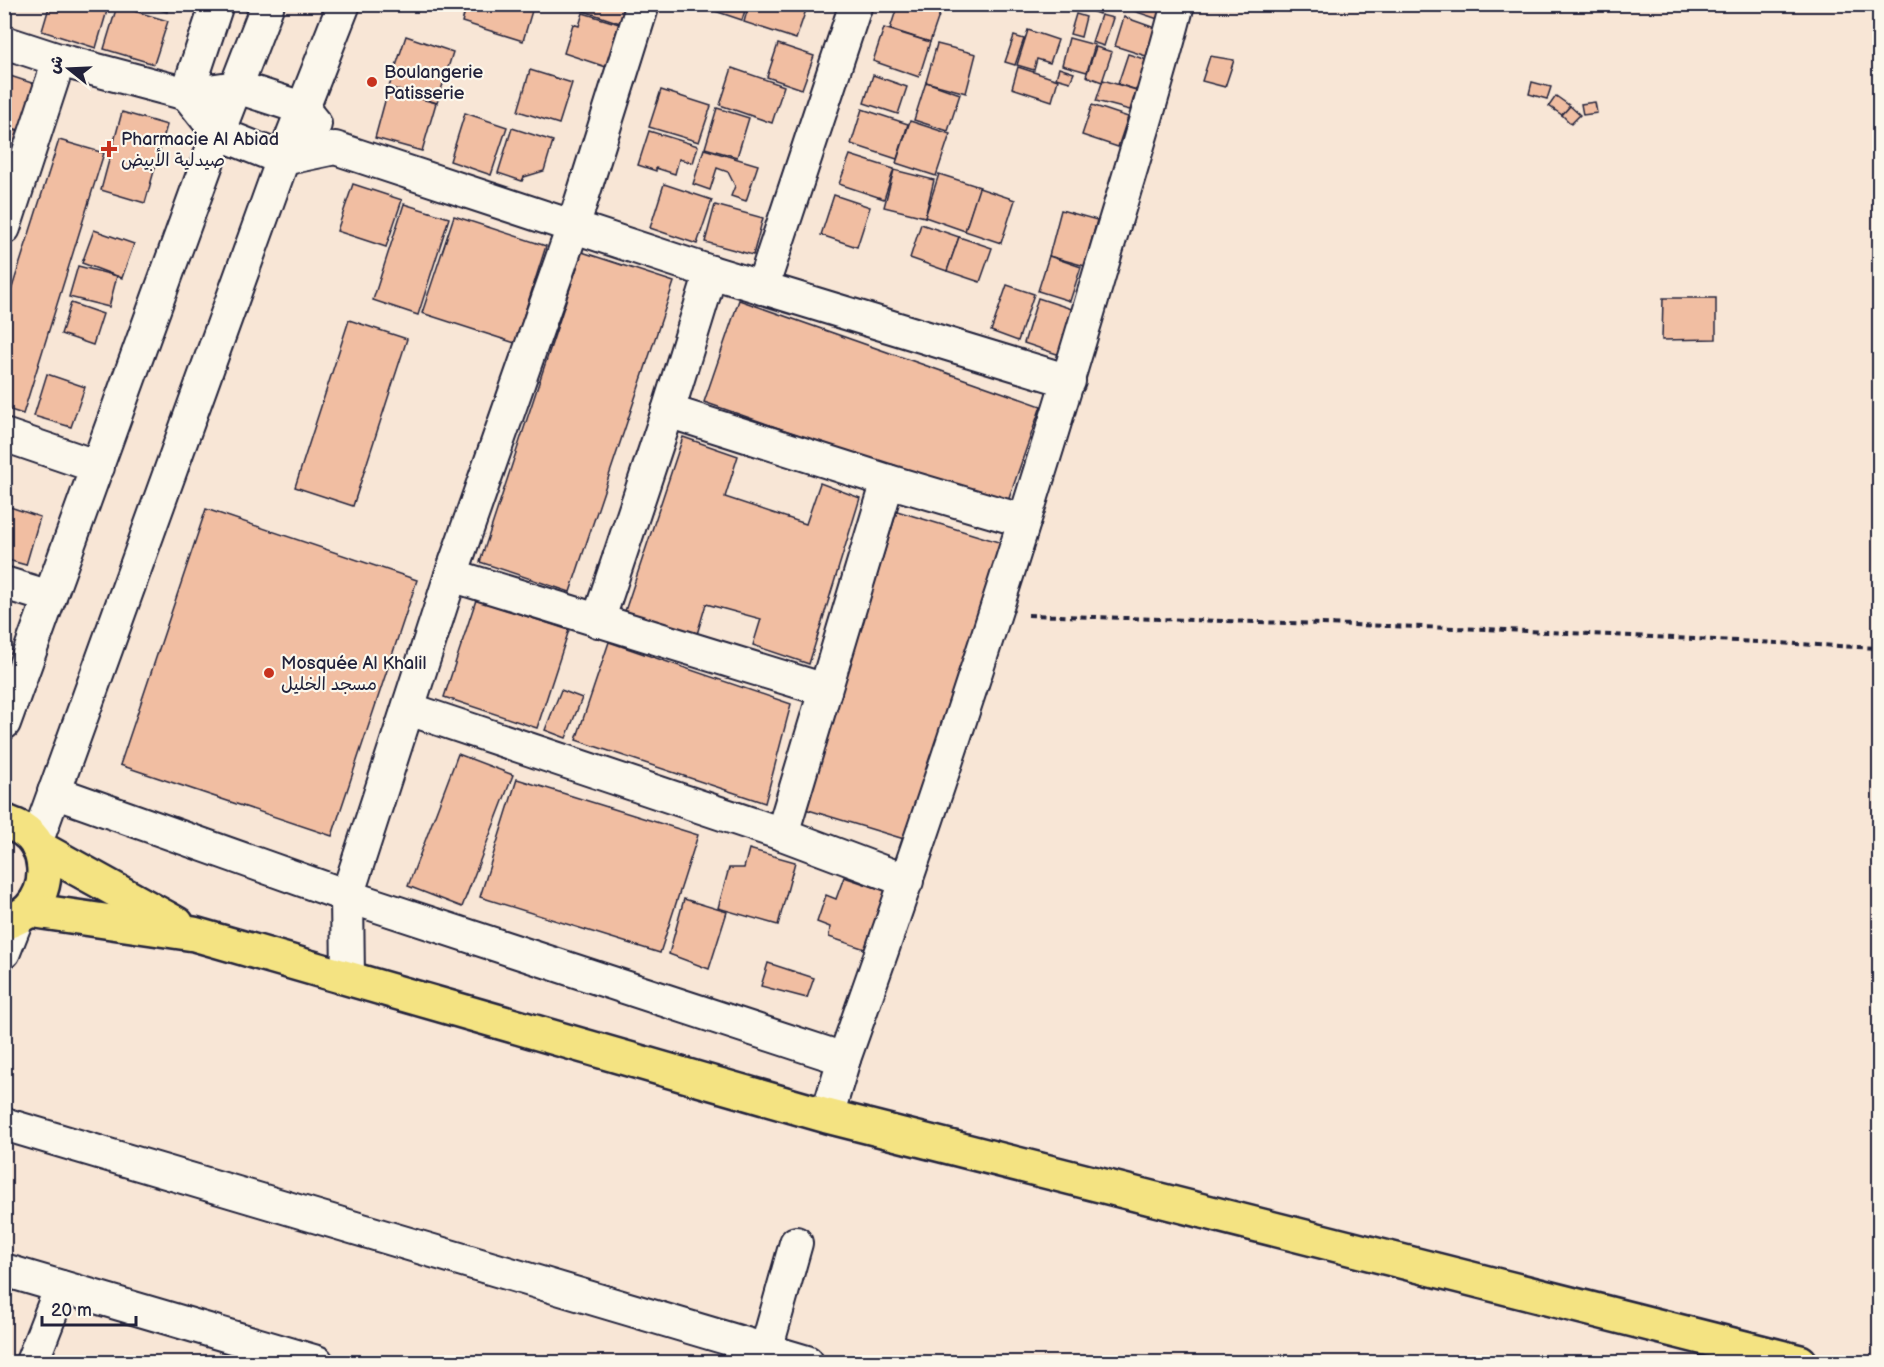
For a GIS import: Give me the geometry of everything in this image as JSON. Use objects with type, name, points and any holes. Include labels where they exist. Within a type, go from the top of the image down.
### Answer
[{"type":"main road","points":[[4,821],[22,829],[37,845],[194,934]]},
{"type":"main road","points":[[17,917],[39,896],[44,880],[44,863],[37,845]]},
{"type":"main road","points":[[17,917],[194,934],[827,1116],[1800,1362]]},
{"type":"street","points":[[187,94],[217,4]]},
{"type":"street","points":[[4,723],[218,133],[268,4]]},
{"type":"street","points":[[37,845],[54,792],[283,159],[344,4]]},
{"type":"street","points":[[348,978],[347,896],[451,575],[573,227],[643,4]]},
{"type":"street","points":[[762,288],[856,4]]},
{"type":"street","points":[[827,1116],[844,1059],[907,881],[1069,381],[1178,4]]},
{"type":"street","points":[[4,42],[59,60],[187,94],[237,87],[302,108],[334,148]]},
{"type":"street","points":[[7,213],[59,60]]},
{"type":"street","points":[[187,94],[218,133],[283,159],[334,148],[711,272],[1069,381]]},
{"type":"street","points":[[598,621],[668,411],[711,272]]},
{"type":"street","points":[[668,411],[888,481],[1024,521]]},
{"type":"street","points":[[4,435],[98,467]]},
{"type":"street","points":[[782,834],[888,481]]},
{"type":"street","points":[[451,575],[825,690]]},
{"type":"street","points":[[4,583],[50,597]]},
{"type":"street","points":[[409,709],[782,834],[907,881]]},
{"type":"street","points":[[54,792],[347,896],[844,1059]]},
{"type":"street","points":[[4,952],[17,917]]},
{"type":"street","points":[[4,1124],[763,1356],[807,1362]]},
{"type":"street","points":[[763,1356],[796,1243]]},
{"type":"street","points":[[4,1270],[316,1362]]},
{"type":"street","points":[[32,1362],[62,1287]]},
{"type":"path","points":[[994,614],[1486,629],[1880,648]]},
{"type":"building","points":[[50,4],[109,4],[96,48],[42,31]]},
{"type":"building","points":[[140,4],[169,4],[167,12]]},
{"type":"building","points":[[467,4],[534,4],[523,41],[462,22]]},
{"type":"building","points":[[563,4],[626,4],[620,23]]},
{"type":"building","points":[[694,4],[747,4],[742,20]]},
{"type":"building","points":[[749,4],[808,4],[796,39],[744,22]]},
{"type":"building","points":[[898,4],[943,4],[930,42],[890,29]]},
{"type":"building","points":[[1077,4],[1102,4],[1099,14],[1077,6]]},
{"type":"building","points":[[1129,4],[1167,4],[1161,20],[1128,9]]},
{"type":"building","points":[[117,6],[168,21],[154,64],[104,49]]},
{"type":"building","points":[[583,13],[619,24],[606,67],[564,53],[573,24],[579,26]]},
{"type":"building","points":[[1076,14],[1086,17],[1081,37],[1070,34]]},
{"type":"building","points":[[1101,15],[1113,18],[1104,46],[1092,42]]},
{"type":"building","points":[[1124,17],[1155,28],[1146,56],[1115,46]]},
{"type":"building","points":[[884,28],[930,42],[919,77],[873,61]]},
{"type":"building","points":[[1028,30],[1058,40],[1050,63],[1037,59],[1034,70],[1017,65]]},
{"type":"building","points":[[406,36],[453,52],[437,103],[389,87]]},
{"type":"building","points":[[1014,36],[1024,39],[1015,65],[1005,62]]},
{"type":"building","points":[[1069,38],[1095,45],[1087,72],[1062,65]]},
{"type":"building","points":[[778,44],[814,56],[802,89],[767,77]]},
{"type":"building","points":[[937,44],[976,54],[966,93],[926,82]]},
{"type":"building","points":[[1096,47],[1112,52],[1102,82],[1086,76]]},
{"type":"building","points":[[1128,54],[1147,60],[1137,90],[1118,84]]},
{"type":"building","points":[[1210,56],[1234,60],[1225,87],[1202,81]]},
{"type":"building","points":[[1018,67],[1058,80],[1052,101],[1012,88]]},
{"type":"building","points":[[732,68],[784,86],[772,123],[720,105]]},
{"type":"building","points":[[1059,68],[1074,73],[1070,82],[1056,78]]},
{"type":"building","points":[[530,70],[572,83],[559,124],[518,111]]},
{"type":"building","points":[[4,74],[38,85],[23,131],[4,126]]},
{"type":"building","points":[[873,75],[907,87],[898,114],[864,103]]},
{"type":"building","points":[[1103,80],[1136,90],[1130,110],[1096,101]]},
{"type":"building","points":[[926,82],[960,94],[948,131],[914,120]]},
{"type":"building","points":[[1532,82],[1551,87],[1547,99],[1529,94]]},
{"type":"building","points":[[388,90],[436,103],[422,151],[375,138]]},
{"type":"building","points":[[661,90],[711,106],[699,142],[649,127]]},
{"type":"building","points":[[1556,96],[1570,106],[1562,115],[1549,106]]},
{"type":"building","points":[[1595,102],[1597,113],[1583,115],[1581,104]]},
{"type":"building","points":[[1092,105],[1128,117],[1118,147],[1082,135]]},
{"type":"building","points":[[1570,106],[1580,115],[1571,124],[1562,115]]},
{"type":"building","points":[[717,108],[749,118],[737,157],[705,148]]},
{"type":"building","points":[[862,109],[908,124],[897,159],[851,144]]},
{"type":"building","points":[[122,112],[167,125],[145,203],[101,190]]},
{"type":"building","points":[[465,113],[507,127],[491,175],[450,161]]},
{"type":"building","points":[[910,121],[950,134],[936,176],[896,163]]},
{"type":"building","points":[[4,127],[23,133],[4,179]]},
{"type":"building","points":[[512,128],[553,141],[544,171],[524,177],[522,181],[498,173]]},
{"type":"building","points":[[649,131],[698,146],[693,163],[679,159],[675,174],[638,165]]},
{"type":"building","points":[[59,140],[104,153],[23,414],[4,408],[4,313]]},
{"type":"building","points":[[704,149],[758,165],[746,201],[731,196],[735,186],[728,172],[717,168],[710,190],[693,184]]},
{"type":"building","points":[[850,155],[894,169],[884,199],[839,184]]},
{"type":"building","points":[[894,170],[934,180],[925,217],[884,207]]},
{"type":"building","points":[[939,174],[980,187],[965,231],[925,217]]},
{"type":"building","points":[[353,184],[402,200],[386,247],[337,231]]},
{"type":"building","points":[[664,184],[712,200],[697,244],[650,228]]},
{"type":"building","points":[[979,188],[1015,200],[1001,243],[965,231]]},
{"type":"building","points":[[834,195],[870,207],[857,247],[821,235]]},
{"type":"building","points":[[404,204],[449,218],[418,315],[373,300]]},
{"type":"building","points":[[715,205],[763,218],[753,255],[705,242]]},
{"type":"building","points":[[1061,210],[1097,220],[1085,266],[1049,256]]},
{"type":"building","points":[[454,216],[546,246],[515,343],[422,313]]},
{"type":"building","points":[[921,224],[959,237],[947,271],[910,258]]},
{"type":"building","points":[[94,230],[134,244],[122,278],[82,263]]},
{"type":"building","points":[[959,237],[992,248],[980,282],[947,271]]},
{"type":"building","points":[[582,252],[674,282],[570,592],[480,562]]},
{"type":"building","points":[[1049,256],[1081,267],[1070,301],[1038,291]]},
{"type":"building","points":[[78,266],[117,276],[109,307],[69,297]]},
{"type":"building","points":[[1007,285],[1034,294],[1018,341],[991,331]]},
{"type":"building","points":[[1038,298],[1081,312],[1066,357],[1024,343]]},
{"type":"building","points":[[1663,298],[1716,298],[1716,339],[1662,340]]},
{"type":"building","points":[[739,300],[1041,406],[1006,507],[704,402]]},
{"type":"building","points":[[71,303],[103,314],[93,345],[61,334]]},
{"type":"building","points":[[349,320],[407,339],[353,506],[295,487]]},
{"type":"building","points":[[47,374],[85,387],[71,427],[34,416]]},
{"type":"building","points":[[683,437],[738,456],[725,497],[806,524],[820,483],[860,498],[809,664],[753,645],[761,619],[706,604],[695,641],[623,617]]},
{"type":"building","points":[[4,448],[10,450],[6,465],[4,465]]},
{"type":"building","points":[[10,507],[40,517],[26,565],[4,559],[4,523]]},
{"type":"building","name":"Mosquée Al Khalil مسجد الخليل","points":[[206,509],[417,580],[332,836],[120,765]]},
{"type":"building","points":[[897,511],[1005,544],[914,842],[805,809]]},
{"type":"building","points":[[476,600],[569,630],[537,728],[444,697]]},
{"type":"building","points":[[609,642],[791,704],[765,803],[576,740]]},
{"type":"building","points":[[561,690],[582,698],[566,738],[545,730]]},
{"type":"building","points":[[458,754],[513,775],[462,907],[408,886]]},
{"type":"building","points":[[517,779],[698,835],[660,953],[480,897]]},
{"type":"building","points":[[749,849],[795,862],[778,925],[718,908],[729,868],[744,868]]},
{"type":"building","points":[[844,877],[894,894],[874,952],[829,937],[830,927],[817,922],[826,895],[836,899]]},
{"type":"building","points":[[684,899],[727,912],[709,969],[669,954]]},
{"type":"building","points":[[768,963],[814,978],[807,998],[761,986]]},
{"type":"place","name":"Boulangerie Patisserie","points":[[372,82]]},
{"type":"place","name":"Pharmacie Al Abiad صيدلية الأبيض","points":[[109,149]]},
{"type":"place","name":"Mosquée Al Khalil مسجد الخليل","points":[[269,673]]}]
